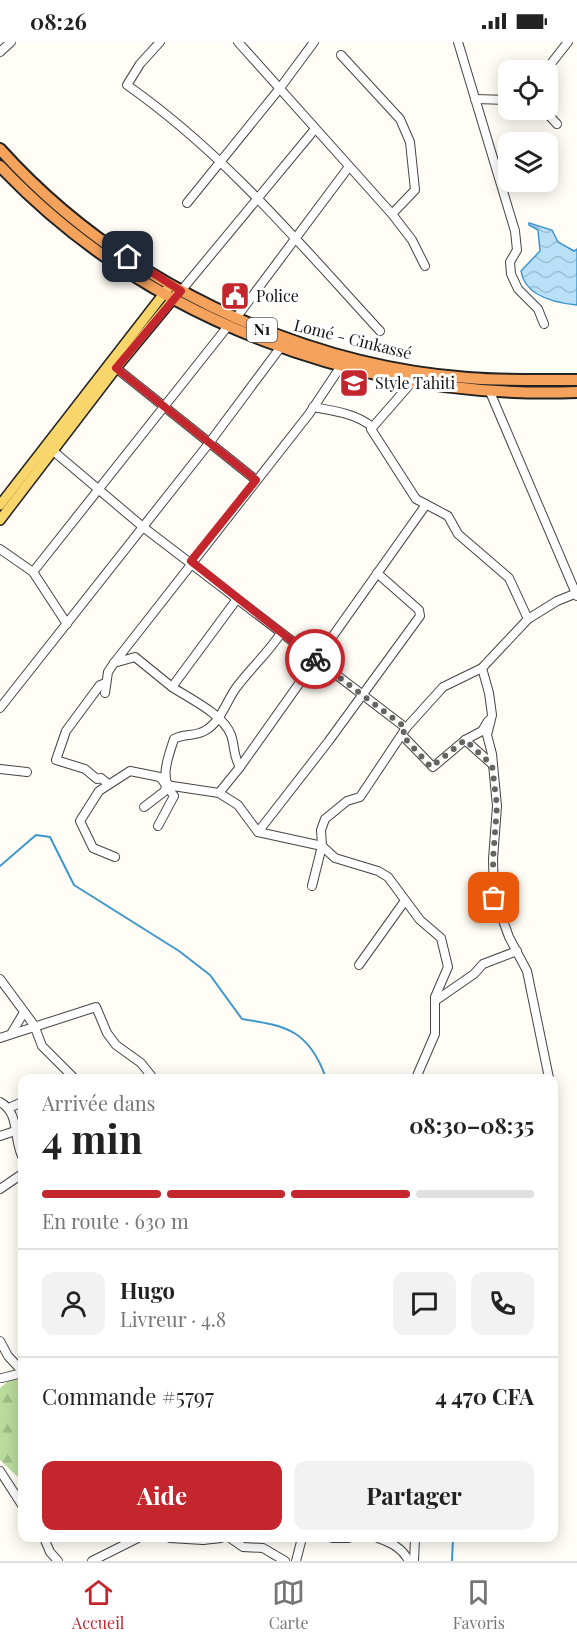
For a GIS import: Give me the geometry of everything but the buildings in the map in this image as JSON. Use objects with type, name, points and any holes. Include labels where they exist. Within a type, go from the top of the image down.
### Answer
[{"type":"highway","name":"Lomé - Cinkassé","points":[[0,150],[30,180],[94,233],[172,292],[269,333],[331,353],[466,378],[577,380]]},
{"type":"highway","name":"Lomé - Cinkassé","points":[[0,166],[65,224],[228,326],[280,348],[341,366],[412,382],[490,392],[577,392]]},
{"type":"main road","points":[[0,520],[172,292]]},
{"type":"main road","points":[[0,505],[172,292]]},
{"type":"street","points":[[0,52],[11,42]]},
{"type":"street","points":[[160,42],[140,64],[127,86],[180,124],[221,163],[258,199],[380,331]]},
{"type":"street","points":[[238,42],[348,168],[392,214],[412,240],[425,266]]},
{"type":"street","points":[[188,203],[314,42]]},
{"type":"street","points":[[458,42],[515,231],[517,250],[510,262],[511,274],[518,289],[538,309],[544,324]]},
{"type":"street","points":[[554,60],[568,42]]},
{"type":"street","points":[[341,55],[400,119],[410,142],[415,190],[392,214]]},
{"type":"street","points":[[476,99],[498,100]]},
{"type":"street","points":[[553,120],[557,124]]},
{"type":"street","points":[[172,292],[258,199],[315,129]]},
{"type":"street","points":[[236,318],[348,168]]},
{"type":"street","points":[[33,572],[228,326]]},
{"type":"street","points":[[0,708],[210,442],[280,348]]},
{"type":"street","points":[[105,693],[106,682],[114,663],[191,561],[313,407],[341,366]]},
{"type":"street","points":[[116,368],[256,480]]},
{"type":"street","points":[[371,426],[412,382]]},
{"type":"street","points":[[312,886],[322,842],[321,830],[325,819],[347,801],[360,796],[404,731],[443,687],[482,668],[528,620],[557,601],[577,594],[490,392]]},
{"type":"street","points":[[313,407],[339,411],[362,419],[371,426],[416,499],[425,506],[448,516],[458,534],[509,578],[528,620]]},
{"type":"street","points":[[52,450],[143,527],[191,561],[237,599],[363,694],[404,731],[431,767],[465,740],[482,731],[492,715]]},
{"type":"street","points":[[219,793],[425,506]]},
{"type":"street","points":[[0,549],[33,572],[67,624]]},
{"type":"street","points":[[258,832],[421,614],[377,573]]},
{"type":"street","points":[[172,687],[237,599]]},
{"type":"street","points":[[144,807],[165,791],[164,777],[174,739],[203,732],[218,718],[236,687],[269,652],[281,633]]},
{"type":"street","points":[[114,663],[135,657],[172,687],[218,718],[231,734],[235,760],[240,766]]},
{"type":"street","points":[[482,668],[492,715],[487,735],[497,806],[494,896],[509,938],[527,970],[548,1074]]},
{"type":"street","points":[[106,682],[100,686],[66,731],[56,760],[85,769],[97,779],[101,778],[108,784]]},
{"type":"street","points":[[465,740],[492,765]]},
{"type":"street","points":[[0,769],[27,772]]},
{"type":"street","points":[[116,857],[93,848],[80,821],[99,791],[108,784],[130,771],[160,777],[174,796],[158,826]]},
{"type":"street","points":[[166,785],[219,793],[238,805],[258,832],[313,844],[322,842]]},
{"type":"street","points":[[322,842],[335,858],[378,871],[388,877],[404,902],[441,938],[448,967],[435,1001],[435,1034],[418,1074]]},
{"type":"street","points":[[359,965],[404,902]]},
{"type":"street","points":[[435,1001],[474,974],[483,964],[517,951]]},
{"type":"street","points":[[0,979],[23,1014],[34,1025],[42,1046],[70,1074]]},
{"type":"street","points":[[0,1038],[34,1025],[96,1007],[107,1033],[116,1045],[141,1063],[150,1074]]},
{"type":"street","points":[[11,1034],[23,1014]]},
{"type":"street","points":[[0,1101],[9,1108],[17,1128],[0,1136]]},
{"type":"street","points":[[9,1108],[18,1104]]},
{"type":"street","points":[[0,1189],[18,1177]]},
{"type":"street","points":[[0,1341],[8,1356],[18,1367]]},
{"type":"street","points":[[1,1378],[18,1373]]},
{"type":"street","points":[[0,1471],[18,1499]]},
{"type":"street","points":[[46,1542],[50,1552],[58,1561]]},
{"type":"street","points":[[92,1561],[130,1542]]},
{"type":"street","points":[[236,1542],[243,1547],[263,1548],[285,1561]]},
{"type":"street","points":[[296,1561],[301,1542]]},
{"type":"street","points":[[390,1542],[404,1552],[409,1561]]},
{"type":"street","points":[[414,1561],[415,1542]]},
{"type":"green space","points":[[18,1377],[18,1477],[0,1460],[0,1388],[12,1378]]},
{"type":"water","points":[[529,223],[552,230],[558,242],[574,251],[577,249],[577,305],[551,300],[528,287],[521,271],[540,251],[538,230]]},
{"type":"waterway","points":[[0,866],[36,835],[50,837],[74,885],[179,951],[210,975],[242,1019],[284,1028],[295,1034],[312,1050],[324,1074]]},
{"type":"waterway","points":[[452,1561],[453,1542]]},
{"type":"way so far","points":[[315,659],[406,728],[402,735],[431,767],[434,767],[465,740],[492,765],[497,806],[492,878],[494,898]]},
{"type":"place","name":"Police","points":[[235,296]]},
{"type":"place","name":"Style Tahiti","points":[[354,383]]},
{"type":"route","points":[[128,257],[181,291],[116,368],[256,480],[191,561],[315,659]]}]
